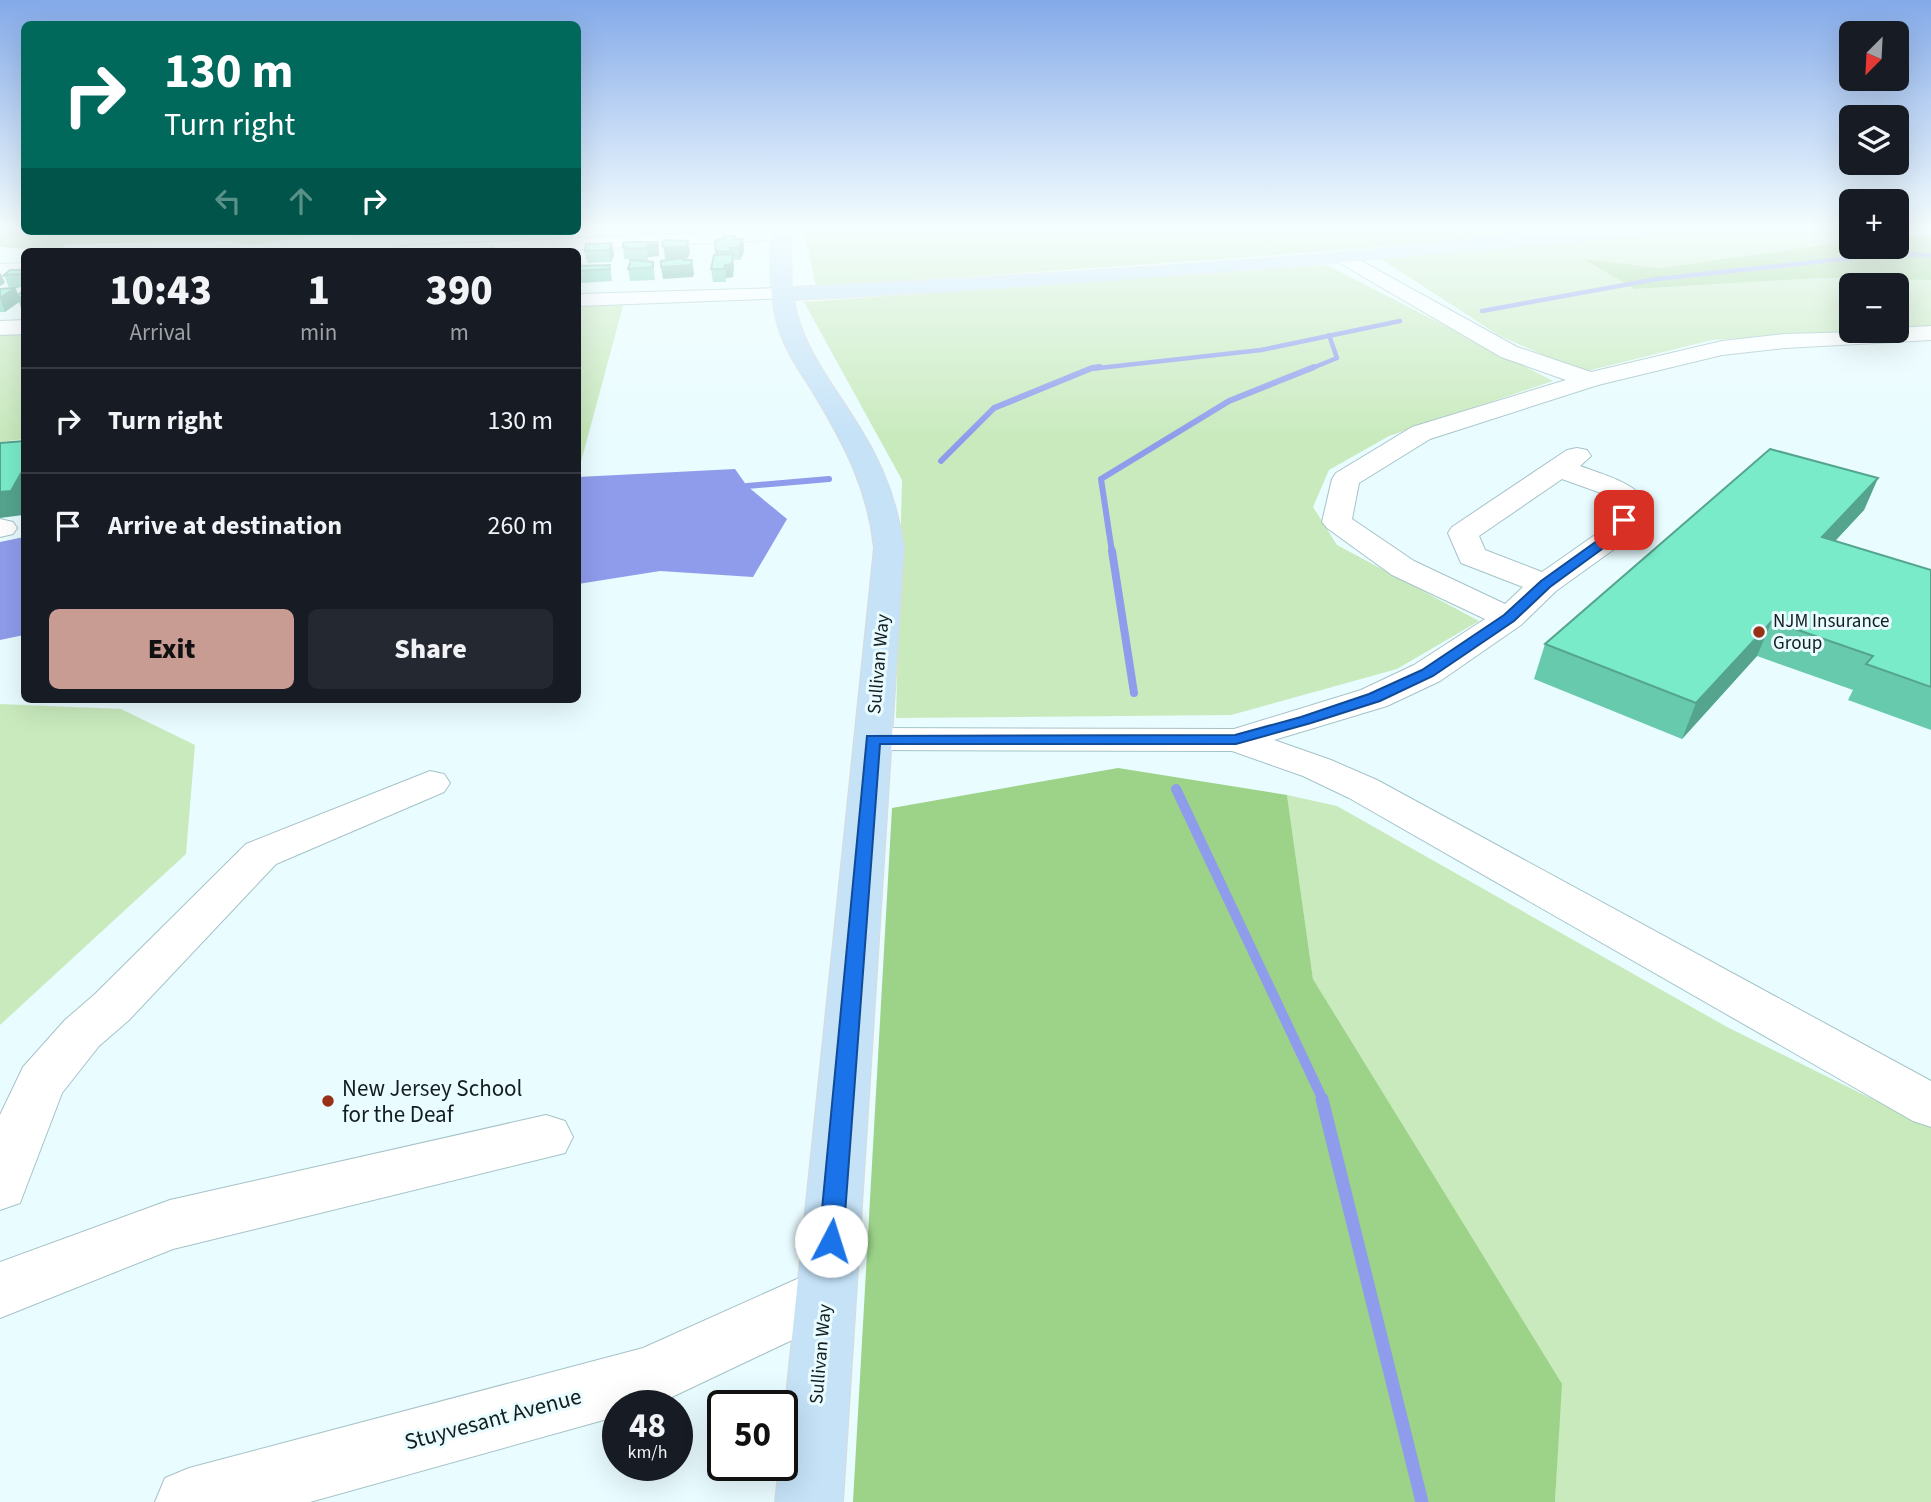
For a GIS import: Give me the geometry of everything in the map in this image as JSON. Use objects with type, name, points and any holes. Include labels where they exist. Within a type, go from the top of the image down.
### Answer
[{"type":"main road","name":"Sullivan Way","points":[[782,297],[798,348],[866,457],[887,515],[889,548],[809,1502]]},
{"type":"street","points":[[581,300],[676,297]]},
{"type":"street","points":[[1414,297],[1509,352],[1590,380]]},
{"type":"street","points":[[0,328],[21,327]]},
{"type":"street","points":[[1509,618],[1403,568],[1336,522],[1346,479],[1421,433],[1590,380],[1732,347],[1785,341],[1927,335]]},
{"type":"street","points":[[1776,353],[1847,344]]},
{"type":"street","points":[[1529,401],[1675,375],[1732,347]]},
{"type":"street","points":[[873,739],[1236,740],[1374,698],[1427,673],[1509,618],[1545,584],[1613,536],[1635,503],[1568,462],[1463,533],[1472,556],[1545,584]]},
{"type":"street","points":[[1236,740],[1317,768],[1363,789],[1931,1106]]},
{"type":"street","points":[[0,1186],[12,1147],[41,1082],[82,1033],[112,1007],[261,854],[430,783]]},
{"type":"street","points":[[0,1290],[170,1225],[546,1137]]},
{"type":"street","name":"Stuyvesant Avenue","points":[[189,1502],[649,1377],[826,1294]]},
{"type":"green space","points":[[873,297],[1390,297],[1553,381],[1389,436],[1329,470],[1313,507],[1337,545],[1479,621],[1397,669],[1231,715],[896,718],[902,480],[804,302]]},
{"type":"green space","points":[[1440,297],[1839,297],[1839,332],[1712,340],[1583,372],[1500,336]]},
{"type":"green space","points":[[1909,297],[1931,297],[1931,326],[1909,327]]},
{"type":"green space","points":[[624,302],[581,462],[581,304]]},
{"type":"green space","points":[[21,328],[21,439],[0,442],[0,329]]},
{"type":"green space","points":[[0,704],[121,709],[195,745],[186,854],[0,1025]]},
{"type":"green space","points":[[1118,768],[1287,795],[1313,979],[1562,1384],[1555,1502],[853,1502],[892,808]]},
{"type":"green space","points":[[1287,795],[1337,806],[1727,1027],[1931,1128],[1931,1502],[1555,1502],[1561,1384],[1313,979]]},
{"type":"water","points":[[735,469],[747,486],[787,519],[753,577],[660,571],[581,584],[581,477]]},
{"type":"water","points":[[21,538],[21,636],[0,640],[0,542]]},
{"type":"building","points":[[21,441],[21,473],[11,491],[0,492],[0,443]]},
{"type":"building","name":"NJM Insurance Group","points":[[1770,449],[1878,478],[1822,537],[1931,570],[1931,687],[1866,664],[1873,656],[1772,621],[1696,703],[1545,644]]},
{"type":"waterway","points":[[1482,311],[1558,297]]},
{"type":"waterway","points":[[1329,336],[1400,321]]},
{"type":"waterway","points":[[1090,369],[1261,350],[1329,336]]},
{"type":"waterway","points":[[1310,369],[1337,358],[1329,336]]},
{"type":"waterway","points":[[941,461],[994,408],[1100,367]]},
{"type":"waterway","points":[[1112,552],[1101,479],[1229,401],[1314,367]]},
{"type":"waterway","points":[[747,486],[829,479]]},
{"type":"waterway","points":[[1112,551],[1134,693]]},
{"type":"waterway","points":[[1176,789],[1323,1100]]},
{"type":"waterway","points":[[1322,1099],[1422,1502]]},
{"type":"place","name":"NJM Insurance Group","points":[[1759,632]]},
{"type":"place","name":"New Jersey School for the Deaf","points":[[328,1101]]},
{"type":"route","points":[[831,1241],[873,739],[1236,740],[1306,720],[1374,698],[1427,673],[1509,618],[1545,584],[1613,536],[1624,520]]}]
